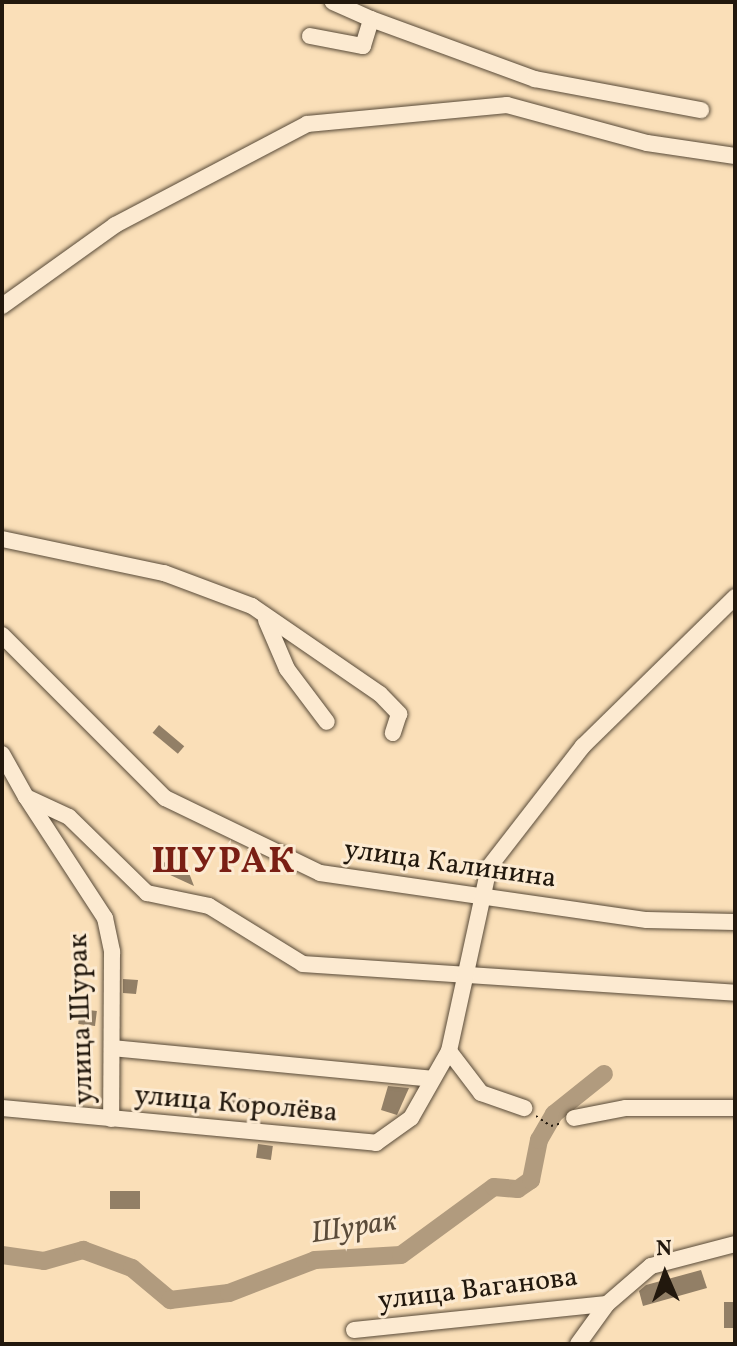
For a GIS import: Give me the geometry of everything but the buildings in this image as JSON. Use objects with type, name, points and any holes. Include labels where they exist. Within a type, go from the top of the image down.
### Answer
[{"type":"street","points":[[333,2],[535,79],[701,110]]},
{"type":"street","points":[[310,36],[363,46],[371,19]]},
{"type":"street","points":[[2,306],[115,225],[307,124],[507,105],[647,143],[735,156]]},
{"type":"street","points":[[2,539],[164,573],[252,606],[266,620],[380,694],[399,714],[393,733]]},
{"type":"street","points":[[524,1108],[481,1093],[449,1051],[469,979],[479,894],[501,849],[583,746],[735,597]]},
{"type":"street","points":[[266,620],[287,669],[327,722]]},
{"type":"street","name":"улица Калинина","points":[[2,635],[165,798],[320,873],[647,920],[735,922]]},
{"type":"street","name":"улица Шурак","points":[[2,754],[26,797],[105,918],[112,1048],[111,1119]]},
{"type":"street","points":[[26,797],[69,817],[147,893],[209,906],[303,964],[469,979],[590,978],[735,993]]},
{"type":"street","name":"улица Королёва","points":[[112,1048],[432,1079]]},
{"type":"street","name":"улица Королёва","points":[[2,1108],[376,1143],[397,1135],[449,1051]]},
{"type":"street","points":[[574,1118],[626,1108],[735,1108]]},
{"type":"street","name":"улица Ваганова","points":[[578,1344],[607,1304],[651,1266],[735,1244]]},
{"type":"street","name":"улица Ваганова","points":[[354,1330],[607,1304]]},
{"type":"path","points":[[544,1122],[551,1126]]},
{"type":"waterway","name":"Шурак","points":[[2,1255],[44,1261],[83,1250],[132,1268],[170,1300],[229,1293],[315,1260],[401,1255],[494,1187],[518,1189],[531,1180],[539,1140],[554,1114],[604,1074]]},
{"type":"district","name":"ШУРАК","points":[[224,864]]}]
